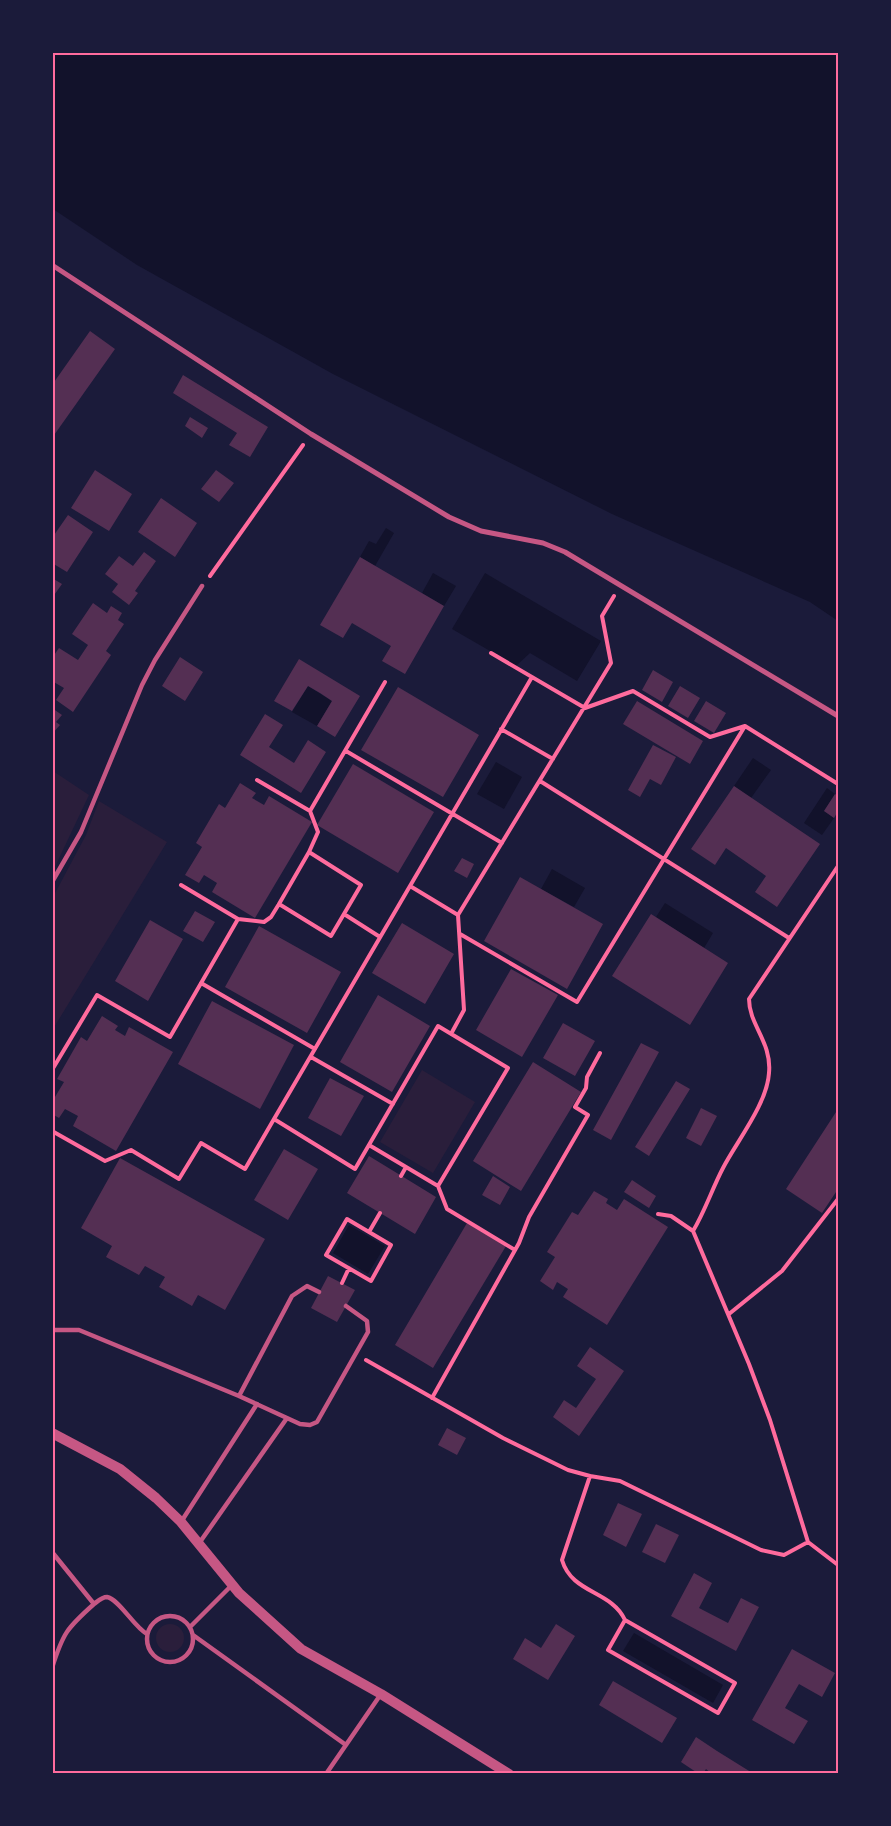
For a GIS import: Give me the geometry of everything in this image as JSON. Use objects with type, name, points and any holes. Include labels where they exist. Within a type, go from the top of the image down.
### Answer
[{"type":"street","points":[[52,266],[311,434],[450,517],[481,531],[543,543],[565,552],[838,716]]},
{"type":"street","points":[[52,1433],[120,1469],[156,1498],[182,1522],[232,1585],[301,1649],[381,1694],[509,1773]]},
{"type":"lane","points":[[52,882],[81,832],[142,685],[155,660],[202,586]]},
{"type":"lane","points":[[239,1396],[292,1296],[307,1286],[319,1292]]},
{"type":"lane","points":[[52,1329],[79,1330],[239,1396],[300,1424],[310,1425],[317,1422],[368,1332],[367,1321],[346,1306]]},
{"type":"lane","points":[[182,1522],[257,1404]]},
{"type":"lane","points":[[198,1544],[287,1418]]},
{"type":"lane","points":[[52,1552],[94,1604]]},
{"type":"lane","points":[[190,1627],[232,1585]]},
{"type":"lane","points":[[52,1668],[63,1637],[70,1626],[102,1598],[109,1597],[114,1600],[139,1629],[147,1634]]},
{"type":"lane","points":[[175,1616],[190,1627],[193,1635],[192,1644],[189,1652],[182,1659],[174,1662],[165,1661],[156,1658],[150,1651],[147,1634],[151,1625],[158,1619],[175,1616]]},
{"type":"lane","points":[[193,1635],[346,1745]]},
{"type":"lane","points":[[326,1773],[381,1694]]},
{"type":"path","points":[[202,586],[311,434]]},
{"type":"path","points":[[451,1034],[464,1010],[458,915],[611,663],[602,616],[621,585]]},
{"type":"path","points":[[491,654],[585,708],[633,691],[710,737],[745,726],[838,784]]},
{"type":"path","points":[[52,1131],[105,1161],[131,1150],[179,1179],[201,1143],[245,1169],[532,677]]},
{"type":"path","points":[[310,811],[385,682]]},
{"type":"path","points":[[459,934],[577,1002],[745,726]]},
{"type":"path","points":[[501,729],[553,759]]},
{"type":"path","points":[[346,751],[502,843]]},
{"type":"path","points":[[181,885],[238,919],[264,922],[272,917],[318,832],[310,811],[257,780]]},
{"type":"path","points":[[540,781],[789,938]]},
{"type":"path","points":[[279,904],[331,936],[361,885],[309,852]]},
{"type":"path","points":[[693,1231],[706,1208],[723,1168],[767,1088],[770,1073],[769,1057],[765,1040],[749,1010],[749,999],[838,866]]},
{"type":"path","points":[[410,886],[458,915]]},
{"type":"path","points":[[344,914],[380,937]]},
{"type":"path","points":[[52,1070],[97,994],[170,1037],[238,919]]},
{"type":"path","points":[[201,983],[315,1049]]},
{"type":"path","points":[[274,1119],[355,1169],[438,1026],[508,1068],[438,1186]]},
{"type":"path","points":[[432,1398],[515,1250],[529,1217],[588,1115],[575,1107],[586,1088],[586,1077],[600,1053]]},
{"type":"path","points":[[311,1057],[393,1104]]},
{"type":"path","points":[[369,1145],[438,1186],[447,1209],[515,1250]]},
{"type":"path","points":[[401,1176],[406,1167]]},
{"type":"path","points":[[729,1314],[782,1271],[838,1199]]},
{"type":"path","points":[[369,1232],[380,1213]]},
{"type":"path","points":[[658,1214],[671,1216],[693,1231],[729,1314],[770,1420],[808,1542],[838,1564]]},
{"type":"path","points":[[347,1219],[391,1245],[371,1281],[349,1268],[326,1255],[347,1219]]},
{"type":"path","points":[[342,1283],[349,1268]]},
{"type":"path","points":[[355,1354],[503,1438],[568,1470],[621,1481],[761,1550],[784,1555],[808,1542]]},
{"type":"path","points":[[590,1476],[562,1560],[566,1573],[577,1583],[612,1603],[625,1620],[735,1683],[718,1713],[608,1650],[625,1620]]},
{"type":"shaded area","points":[[52,53],[838,53],[838,621],[810,602],[612,514],[333,374],[137,265],[53,209]]},
{"type":"shaded area","points":[[386,528],[394,533],[375,566],[360,557],[369,541],[376,544]]},
{"type":"shaded area","points":[[433,573],[456,586],[444,606],[422,593]]},
{"type":"shaded area","points":[[485,573],[601,641],[577,681],[530,653],[516,666],[452,629]]},
{"type":"shaded area","points":[[308,686],[332,701],[317,726],[292,712]]},
{"type":"shaded area","points":[[753,758],[771,770],[751,798],[734,786]]},
{"type":"shaded area","points":[[496,762],[522,777],[504,809],[477,794]]},
{"type":"shaded area","points":[[53,771],[89,795],[53,871]]},
{"type":"shaded area","points":[[827,788],[835,794],[824,811],[834,818],[822,835],[804,823]]},
{"type":"shaded area","points":[[99,801],[167,842],[53,1029],[53,897],[86,835]]},
{"type":"shaded area","points":[[552,869],[585,888],[574,907],[541,889]]},
{"type":"shaded area","points":[[665,903],[713,933],[704,948],[656,917]]},
{"type":"shaded area","points":[[422,1070],[475,1102],[433,1173],[380,1142]]},
{"type":"shaded area","points":[[349,1225],[385,1246],[368,1274],[333,1253]]},
{"type":"shaded area","points":[[170,1624],[180,1628],[184,1638],[180,1648],[170,1652],[160,1648],[156,1638],[160,1628]]},
{"type":"shaded area","points":[[634,1633],[723,1685],[713,1703],[623,1651]]},
{"type":"building","points":[[90,331],[115,349],[52,438],[52,385]]},
{"type":"building","points":[[183,375],[268,427],[250,457],[229,445],[237,433],[173,393]]},
{"type":"building","points":[[190,417],[208,428],[202,438],[185,426]]},
{"type":"building","points":[[95,470],[132,494],[109,531],[71,508]]},
{"type":"building","points":[[216,470],[234,483],[219,502],[201,489]]},
{"type":"building","points":[[161,498],[197,523],[175,557],[138,532]]},
{"type":"building","points":[[68,515],[93,532],[67,572],[52,563],[52,538]]},
{"type":"building","points":[[144,552],[156,561],[135,591],[138,593],[129,605],[112,592],[118,584],[105,574],[119,556],[133,566]]},
{"type":"building","points":[[360,557],[444,606],[405,674],[382,661],[391,646],[352,623],[343,638],[320,625]]},
{"type":"building","points":[[52,578],[62,584],[52,598]]},
{"type":"building","points":[[93,603],[107,613],[111,606],[122,613],[118,620],[124,624],[106,651],[111,655],[73,712],[56,700],[64,688],[52,681],[52,658],[59,648],[78,660],[88,645],[72,634]]},
{"type":"building","points":[[180,657],[203,672],[185,701],[162,686]]},
{"type":"building","points":[[299,659],[360,696],[335,737],[317,726],[332,701],[320,693],[308,686],[292,711],[274,701]]},
{"type":"building","points":[[653,670],[673,682],[662,702],[642,690]]},
{"type":"building","points":[[680,686],[700,698],[688,718],[668,706]]},
{"type":"building","points":[[398,687],[479,735],[443,797],[361,750]]},
{"type":"building","points":[[637,701],[703,741],[690,764],[623,724]]},
{"type":"building","points":[[706,701],[726,713],[714,733],[694,721]]},
{"type":"building","points":[[52,708],[62,715],[56,722],[60,725],[52,734]]},
{"type":"building","points":[[265,714],[283,725],[269,747],[294,763],[308,740],[326,752],[301,793],[240,755]]},
{"type":"building","points":[[653,745],[676,757],[661,785],[650,779],[640,797],[628,790]]},
{"type":"building","points":[[353,764],[434,812],[398,873],[317,825]]},
{"type":"building","points":[[240,783],[256,793],[252,798],[264,805],[269,796],[312,822],[255,918],[212,892],[217,883],[204,875],[199,883],[185,875],[202,847],[196,843],[219,804],[225,808]]},
{"type":"building","points":[[734,786],[820,844],[777,907],[755,892],[766,876],[726,848],[715,865],[691,849]]},
{"type":"building","points":[[835,794],[838,796],[838,811],[834,818],[824,811]]},
{"type":"building","points":[[462,858],[474,864],[467,878],[454,871]]},
{"type":"building","points":[[520,877],[603,924],[567,989],[484,941]]},
{"type":"building","points":[[195,911],[215,922],[203,942],[183,931]]},
{"type":"building","points":[[651,914],[728,963],[690,1025],[612,976]]},
{"type":"building","points":[[150,920],[183,939],[148,1001],[115,981]]},
{"type":"building","points":[[402,923],[454,954],[425,1004],[372,973]]},
{"type":"building","points":[[259,926],[341,972],[307,1033],[225,987]]},
{"type":"building","points":[[511,969],[558,995],[522,1057],[476,1030]]},
{"type":"building","points":[[378,995],[430,1026],[392,1092],[340,1062]]},
{"type":"building","points":[[212,1001],[294,1045],[260,1109],[178,1064]]},
{"type":"building","points":[[102,1016],[118,1026],[115,1030],[125,1036],[129,1027],[173,1052],[116,1151],[73,1126],[78,1116],[65,1109],[59,1118],[52,1114],[52,1102],[64,1082],[57,1079],[81,1037],[87,1041]]},
{"type":"building","points":[[563,1023],[595,1041],[575,1076],[543,1058]]},
{"type":"building","points":[[641,1043],[659,1052],[611,1140],[593,1130]]},
{"type":"building","points":[[533,1062],[581,1092],[521,1191],[473,1161]]},
{"type":"building","points":[[330,1078],[364,1096],[341,1136],[308,1118]]},
{"type":"building","points":[[676,1081],[690,1089],[649,1156],[635,1147]]},
{"type":"building","points":[[701,1108],[717,1116],[701,1146],[686,1138]]},
{"type":"building","points":[[838,1109],[838,1189],[822,1213],[786,1189]]},
{"type":"building","points":[[284,1149],[318,1169],[288,1220],[254,1200]]},
{"type":"building","points":[[369,1156],[436,1197],[415,1234],[347,1193]]},
{"type":"building","points":[[120,1158],[265,1239],[225,1310],[198,1295],[192,1306],[159,1287],[165,1277],[145,1266],[139,1275],[106,1257],[112,1246],[81,1228]]},
{"type":"building","points":[[493,1176],[510,1187],[500,1205],[482,1195]]},
{"type":"building","points":[[632,1180],[656,1196],[649,1208],[624,1192]]},
{"type":"building","points":[[594,1191],[608,1199],[606,1203],[617,1210],[624,1199],[668,1227],[607,1325],[563,1297],[568,1289],[557,1282],[553,1290],[540,1281],[555,1257],[547,1252],[572,1212],[578,1215]]},
{"type":"building","points":[[467,1223],[506,1246],[433,1368],[395,1345]]},
{"type":"building","points":[[328,1276],[355,1290],[337,1322],[311,1308]]},
{"type":"building","points":[[590,1347],[624,1371],[579,1436],[553,1417],[564,1400],[576,1408],[596,1379],[577,1366]]},
{"type":"building","points":[[447,1428],[466,1438],[457,1455],[438,1445]]},
{"type":"building","points":[[618,1503],[642,1514],[626,1547],[603,1535]]},
{"type":"building","points":[[656,1524],[679,1535],[665,1563],[642,1552]]},
{"type":"building","points":[[694,1573],[712,1583],[699,1608],[728,1623],[741,1598],[759,1607],[736,1651],[671,1616]]},
{"type":"building","points":[[556,1624],[575,1636],[548,1680],[513,1659],[525,1638],[541,1648]]},
{"type":"building","points":[[792,1649],[835,1673],[822,1697],[799,1684],[785,1708],[808,1721],[794,1744],[752,1720]]},
{"type":"building","points":[[613,1681],[677,1718],[662,1743],[599,1705]]},
{"type":"building","points":[[696,1737],[754,1774],[712,1774],[706,1769],[703,1774],[699,1774],[681,1762]]}]
